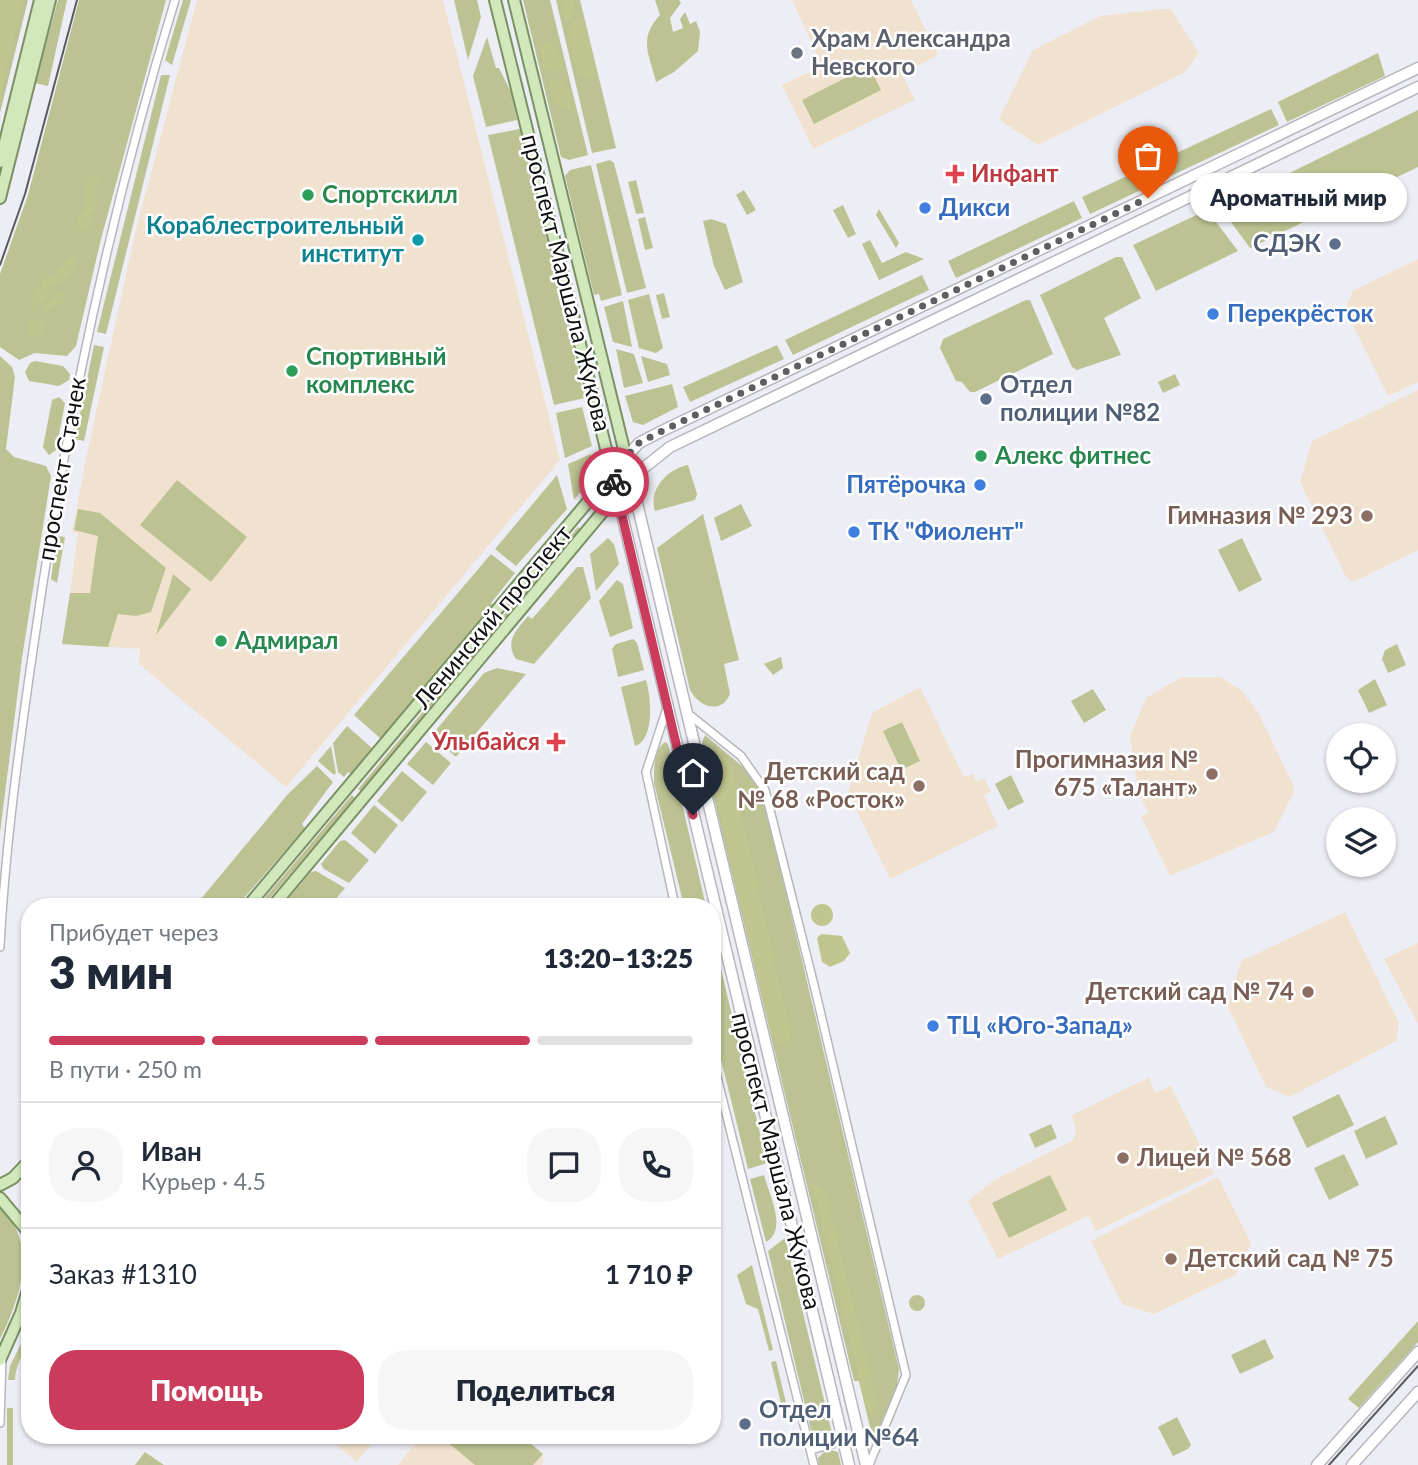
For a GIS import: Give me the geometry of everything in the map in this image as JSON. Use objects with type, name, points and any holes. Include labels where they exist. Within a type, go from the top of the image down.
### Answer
[{"type":"main road","points":[[0,162],[40,0]]},
{"type":"main road","points":[[0,198],[50,0]]},
{"type":"main road","name":"проспект Маршала Жукова","points":[[495,0],[713,898]]},
{"type":"main road","name":"проспект Маршала Жукова","points":[[514,0],[626,455],[867,1465]]},
{"type":"main road","name":"Ленинский проспект","points":[[255,898],[626,455],[662,431],[1418,68]]},
{"type":"main road","name":"Ленинский проспект","points":[[280,898],[631,478],[652,459],[670,447],[1418,87]]},
{"type":"main road","name":"проспект Маршала Жукова","points":[[721,933],[849,1465]]},
{"type":"main road","points":[[0,1185],[21,1170]]},
{"type":"main road","points":[[0,1198],[21,1223]]},
{"type":"main road","points":[[1,1358],[21,1314]]},
{"type":"main road","points":[[1317,1465],[1418,1352]]},
{"type":"main road","points":[[1352,1465],[1418,1392]]},
{"type":"street","name":"проспект Стачек","points":[[0,947],[15,788],[61,466],[108,242],[175,0]]},
{"type":"street","points":[[667,708],[646,772],[674,898]]},
{"type":"street","points":[[685,711],[741,756],[765,790],[814,985],[906,1375],[867,1465]]},
{"type":"street","points":[[721,1093],[814,1465]]},
{"type":"street","points":[[0,1423],[1,1358]]},
{"type":"street","points":[[811,1450],[843,1441]]},
{"type":"shaded area","points":[[197,0],[443,0],[560,460],[286,787],[139,664],[140,649],[63,644],[78,533],[72,532],[87,454],[135,233]]},
{"type":"shaded area","points":[[792,0],[911,0],[938,55],[902,74],[915,100],[813,149],[782,85],[822,66]]},
{"type":"shaded area","points":[[1171,9],[1199,53],[1185,72],[1038,145],[1001,121],[1000,117],[1033,50],[1100,16]]},
{"type":"shaded area","points":[[1418,259],[1418,382],[1388,396],[1345,309],[1353,291]]},
{"type":"shaded area","name":"Гимназия № 293","points":[[1418,390],[1418,550],[1353,582],[1346,577],[1300,482],[1312,441]]},
{"type":"shaded area","name":"Прогимназия № 675 «Талант»","points":[[1182,677],[1221,677],[1242,691],[1258,712],[1295,789],[1274,832],[1170,876],[1141,816],[1148,813],[1138,791],[1130,736],[1146,698]]},
{"type":"shaded area","name":"Детский сад № 68 «Росток»","points":[[920,687],[964,777],[973,774],[976,781],[984,778],[991,791],[984,795],[998,826],[890,879],[848,793],[872,713]]},
{"type":"shaded area","name":"Детский сад № 74","points":[[1345,912],[1399,1023],[1396,1041],[1290,1097],[1266,1087],[1228,1007],[1241,961]]},
{"type":"shaded area","points":[[1418,943],[1418,1024],[1384,959]]},
{"type":"shaded area","name":"Лицей № 568","points":[[1148,1078],[1156,1093],[1171,1086],[1214,1174],[1096,1231],[1088,1216],[998,1259],[968,1201],[993,1181],[1072,1141],[1076,1133],[1072,1115]]},
{"type":"shaded area","name":"Детский сад № 75","points":[[1218,1177],[1251,1243],[1235,1275],[1154,1314],[1122,1304],[1091,1241]]},
{"type":"shaded area","points":[[334,1444],[372,1444],[357,1462]]},
{"type":"shaded area","points":[[415,1444],[531,1444],[543,1454],[542,1465],[398,1465]]},
{"type":"green space","points":[[0,0],[28,0],[0,113]]},
{"type":"green space","points":[[0,0],[22,0],[0,99]]},
{"type":"green space","points":[[58,0],[67,0],[48,86],[35,83]]},
{"type":"green space","points":[[79,0],[166,0],[101,239],[76,346],[67,356],[35,353],[19,360],[0,347],[0,274],[28,195]]},
{"type":"green space","points":[[183,0],[191,0],[172,65],[165,60]]},
{"type":"green space","points":[[454,0],[477,0],[481,17],[468,60]]},
{"type":"green space","points":[[523,0],[550,0],[588,155],[569,160],[561,157]]},
{"type":"green space","points":[[556,0],[580,0],[616,148],[592,153]]},
{"type":"green space","points":[[560,0],[575,0],[572,19],[565,19]]},
{"type":"green space","points":[[655,0],[679,0],[681,3],[670,18],[673,32],[683,28],[680,19],[685,12],[690,24],[696,21],[700,32],[698,51],[674,72],[656,82],[647,47],[649,32],[660,15]]},
{"type":"green space","points":[[582,20],[586,27],[595,76],[585,77],[578,73],[568,31],[572,22]]},
{"type":"green space","points":[[487,37],[496,68],[499,68],[511,92],[517,120],[486,127],[473,76]]},
{"type":"green space","points":[[549,41],[562,59],[560,72],[543,68],[540,47]]},
{"type":"green space","points":[[1378,53],[1385,76],[1287,122],[1278,102]]},
{"type":"green space","points":[[869,66],[881,90],[814,124],[802,100]]},
{"type":"green space","points":[[161,75],[170,75],[106,334],[97,332]]},
{"type":"green space","points":[[553,79],[561,81],[570,92],[572,112],[553,101],[549,82]]},
{"type":"green space","points":[[1271,109],[1279,125],[1090,214],[1082,197]]},
{"type":"green space","points":[[1418,110],[1418,167],[1250,248],[1220,207]]},
{"type":"green space","points":[[520,129],[585,398],[554,405],[488,135]]},
{"type":"green space","points":[[610,160],[614,163],[646,288],[627,293],[596,164]]},
{"type":"green space","points":[[591,165],[622,295],[601,301],[599,294],[594,295],[565,176],[570,170]]},
{"type":"green space","points":[[94,175],[98,178],[95,192],[97,209],[91,215],[92,224],[85,232],[78,228],[78,216],[85,212],[85,183]]},
{"type":"green space","points":[[636,180],[644,213],[636,214],[628,182]]},
{"type":"green space","points":[[744,190],[756,210],[747,215],[736,195]]},
{"type":"green space","points":[[1074,201],[1082,218],[956,278],[948,261]]},
{"type":"green space","points":[[843,205],[856,234],[848,238],[833,210]]},
{"type":"green space","points":[[879,209],[899,243],[896,248],[876,215]]},
{"type":"green space","points":[[1207,210],[1238,251],[1156,291],[1133,245]]},
{"type":"green space","points":[[645,217],[653,248],[645,250],[638,219]]},
{"type":"green space","points":[[711,219],[726,224],[743,282],[725,290],[714,266],[703,221]]},
{"type":"green space","points":[[870,240],[882,263],[906,252],[924,259],[879,280],[862,244]]},
{"type":"green space","points":[[70,257],[77,258],[78,262],[63,282],[47,286],[50,294],[38,307],[32,302],[36,289],[43,286],[42,280],[54,275]]},
{"type":"green space","points":[[1116,257],[1122,257],[1141,298],[1104,318],[1121,355],[1077,370],[1072,367],[1040,295]]},
{"type":"green space","points":[[922,275],[929,290],[793,355],[785,340]]},
{"type":"green space","points":[[61,291],[67,298],[62,300],[63,304],[52,305],[51,310],[45,311],[42,307]]},
{"type":"green space","points":[[664,293],[670,317],[662,319],[656,295]]},
{"type":"green space","points":[[649,294],[663,348],[656,353],[639,348],[628,300]]},
{"type":"green space","points":[[1030,300],[1053,354],[970,392],[962,382],[956,381],[940,348],[943,339]]},
{"type":"green space","points":[[623,301],[632,347],[613,342],[604,307]]},
{"type":"green space","points":[[45,319],[42,333],[33,336],[28,329],[29,323]]},
{"type":"green space","points":[[94,345],[104,347],[84,441],[75,439]]},
{"type":"green space","points":[[777,345],[784,359],[690,402],[683,387]]},
{"type":"green space","points":[[616,349],[634,354],[643,383],[624,388]]},
{"type":"green space","points":[[0,356],[12,367],[15,377],[6,449],[14,457],[46,466],[51,476],[22,658],[0,833]]},
{"type":"green space","points":[[641,356],[667,364],[670,375],[648,382]]},
{"type":"green space","points":[[35,361],[63,366],[70,374],[69,380],[59,386],[29,381],[25,372],[30,363]]},
{"type":"green space","points":[[1175,374],[1180,385],[1163,393],[1158,382]]},
{"type":"green space","points":[[672,384],[678,407],[643,425],[633,422],[625,396]]},
{"type":"green space","points":[[59,397],[65,403],[56,450],[49,455],[43,447],[52,400]]},
{"type":"green space","points":[[582,407],[592,446],[565,458],[556,413]]},
{"type":"green space","points":[[591,454],[591,474],[574,500],[568,464]]},
{"type":"green space","points":[[688,465],[697,494],[695,500],[655,511],[654,496],[661,482],[673,471]]},
{"type":"green space","points":[[557,475],[567,509],[516,566],[495,549]]},
{"type":"green space","points":[[177,480],[247,537],[211,582],[140,525]]},
{"type":"green space","points":[[741,504],[752,526],[721,541],[714,518]]},
{"type":"green space","points":[[78,509],[100,513],[166,568],[151,612],[136,616],[118,614],[108,647],[62,644],[70,593],[90,593],[98,536],[74,530]]},
{"type":"green space","points":[[703,514],[739,660],[724,664],[730,694],[726,701],[716,706],[699,701],[690,690],[657,548]]},
{"type":"green space","points":[[578,527],[581,529],[361,791],[358,789]]},
{"type":"green space","points":[[57,536],[65,537],[57,583],[51,579]]},
{"type":"green space","points":[[608,538],[614,544],[619,564],[596,591],[590,554]]},
{"type":"green space","points":[[1242,538],[1262,580],[1239,592],[1218,550]]},
{"type":"green space","points":[[491,554],[515,573],[491,603],[494,606],[381,739],[354,715]]},
{"type":"green space","points":[[577,567],[583,567],[591,598],[534,664],[516,659],[511,647],[516,631],[528,616],[532,619]]},
{"type":"green space","points":[[173,574],[191,589],[156,635]]},
{"type":"green space","points":[[617,580],[623,584],[633,628],[610,637],[599,601]]},
{"type":"green space","points":[[633,639],[637,643],[644,670],[618,677],[612,649],[616,644]]},
{"type":"green space","points":[[1397,644],[1406,665],[1388,673],[1382,659],[1385,650]]},
{"type":"green space","points":[[781,657],[783,668],[773,675],[764,664]]},
{"type":"green space","points":[[497,668],[526,674],[456,757],[431,736],[484,673]]},
{"type":"green space","points":[[1375,679],[1387,705],[1369,713],[1358,690]]},
{"type":"green space","points":[[646,680],[650,706],[649,727],[641,742],[635,746],[621,687]]},
{"type":"green space","points":[[1093,689],[1106,710],[1084,723],[1071,701]]},
{"type":"green space","points":[[902,722],[920,761],[901,770],[883,731]]},
{"type":"green space","points":[[347,726],[372,748],[351,774],[348,772],[344,777],[338,772],[333,743]]},
{"type":"green space","points":[[705,735],[749,772],[762,792],[899,1369],[897,1388],[878,1435],[872,1436],[859,1381],[854,1381],[719,820],[702,743]]},
{"type":"green space","points":[[426,742],[451,763],[433,785],[407,764]]},
{"type":"green space","points":[[665,742],[668,744],[704,898],[682,898],[654,783],[656,756]]},
{"type":"green space","points":[[331,746],[336,773],[334,775],[318,761]]},
{"type":"green space","points":[[706,753],[720,753],[731,767],[791,1036],[785,1044],[777,1042],[771,1033]]},
{"type":"green space","points":[[317,766],[333,782],[302,824],[305,828],[244,898],[202,898],[288,794]]},
{"type":"green space","points":[[402,771],[427,792],[402,822],[377,801]]},
{"type":"green space","points":[[1011,775],[1024,802],[1008,810],[995,784]]},
{"type":"green space","points":[[352,795],[355,798],[270,898],[265,898]]},
{"type":"green space","points":[[374,805],[398,825],[375,854],[351,833]]},
{"type":"green space","points":[[345,840],[369,860],[349,883],[324,869],[321,864],[340,841]]},
{"type":"green space","points":[[316,871],[345,888],[337,898],[289,898],[311,872]]},
{"type":"green space","points":[[818,904],[826,904],[833,911],[833,919],[826,926],[818,926],[811,919],[811,911]]},
{"type":"green space","points":[[821,934],[842,936],[850,953],[844,961],[830,967],[822,962],[817,938]]},
{"type":"green space","points":[[721,969],[767,1163],[748,1169],[721,1060]]},
{"type":"green space","points":[[1339,1094],[1354,1125],[1307,1148],[1292,1117]]},
{"type":"green space","points":[[1385,1116],[1398,1144],[1366,1159],[1354,1131]]},
{"type":"green space","points":[[1051,1124],[1057,1138],[1035,1148],[1029,1134]]},
{"type":"green space","points":[[1344,1154],[1359,1185],[1329,1200],[1314,1168]]},
{"type":"green space","points":[[764,1175],[773,1201],[776,1221],[776,1229],[766,1242],[750,1179]]},
{"type":"green space","points":[[1050,1175],[1067,1210],[1009,1238],[992,1203]]},
{"type":"green space","points":[[812,1182],[826,1192],[877,1405],[872,1413],[868,1413]]},
{"type":"green space","points":[[0,1208],[12,1222],[19,1237],[21,1278],[14,1307],[0,1339]]},
{"type":"green space","points":[[785,1238],[832,1433],[822,1441],[813,1438],[768,1251]]},
{"type":"green space","points":[[752,1265],[773,1350],[769,1351],[758,1309],[746,1304],[737,1275]]},
{"type":"green space","points":[[917,1295],[923,1297],[923,1309],[917,1311],[911,1309],[909,1303],[911,1297]]},
{"type":"green space","points":[[1418,1321],[1418,1342],[1359,1408],[1348,1399]]},
{"type":"green space","points":[[1265,1339],[1274,1358],[1240,1374],[1231,1355]]},
{"type":"green space","points":[[21,1343],[21,1357],[15,1380],[8,1380],[10,1366]]},
{"type":"green space","points":[[776,1361],[788,1411],[783,1412],[771,1362]]},
{"type":"green space","points":[[7,1408],[13,1408],[13,1465],[7,1465]]},
{"type":"green space","points":[[1177,1417],[1191,1445],[1173,1456],[1158,1427]]},
{"type":"green space","points":[[450,1444],[531,1444],[543,1454],[533,1465],[475,1465]]},
{"type":"green space","points":[[827,1449],[838,1452],[841,1465],[819,1465],[818,1458]]},
{"type":"green space","points":[[145,1452],[164,1465],[135,1465]]},
{"type":"tram line","points":[[0,265],[25,194],[77,0]]},
{"type":"tram line","points":[[1329,1465],[1418,1366]]},
{"type":"way so far","points":[[614,482],[611,473],[639,443],[1148,198]]},
{"type":"place","name":"Храм Александра Невского","points":[[797,53]]},
{"type":"place","name":"Инфант","points":[[955,174]]},
{"type":"place","name":"Спортскилл","points":[[308,195]]},
{"type":"place","name":"Ароматный мир","points":[[1148,198]]},
{"type":"place","name":"Дикси","points":[[925,208]]},
{"type":"place","name":"Кораблестроительный институт","points":[[418,240]]},
{"type":"place","name":"СДЭК","points":[[1335,244]]},
{"type":"place","name":"Перекрёсток","points":[[1213,314]]},
{"type":"place","name":"Спортивный комплекс","points":[[292,371]]},
{"type":"place","name":"Отдел полиции №82","points":[[986,399]]},
{"type":"place","name":"Алекс фитнес","points":[[981,456]]},
{"type":"place","name":"Пятёрочка","points":[[980,485]]},
{"type":"place","name":"Гимназия № 293","points":[[1367,516]]},
{"type":"place","name":"ТК \"Фиолент\"","points":[[854,532]]},
{"type":"place","name":"Адмирал","points":[[221,641]]},
{"type":"place","name":"Улыбайся","points":[[556,742]]},
{"type":"place","name":"Прогимназия № 675 «Талант»","points":[[1212,774]]},
{"type":"place","name":"Детский сад № 68 «Росток»","points":[[919,786]]},
{"type":"place","name":"Детский сад № 74","points":[[1308,992]]},
{"type":"place","name":"ТЦ «Юго-Запад»","points":[[933,1026]]},
{"type":"place","name":"Лицей № 568","points":[[1123,1158]]},
{"type":"place","name":"Детский сад № 75","points":[[1171,1259]]},
{"type":"place","name":"Отдел полиции №64","points":[[745,1424]]},
{"type":"route","points":[[614,482],[693,815]]}]
